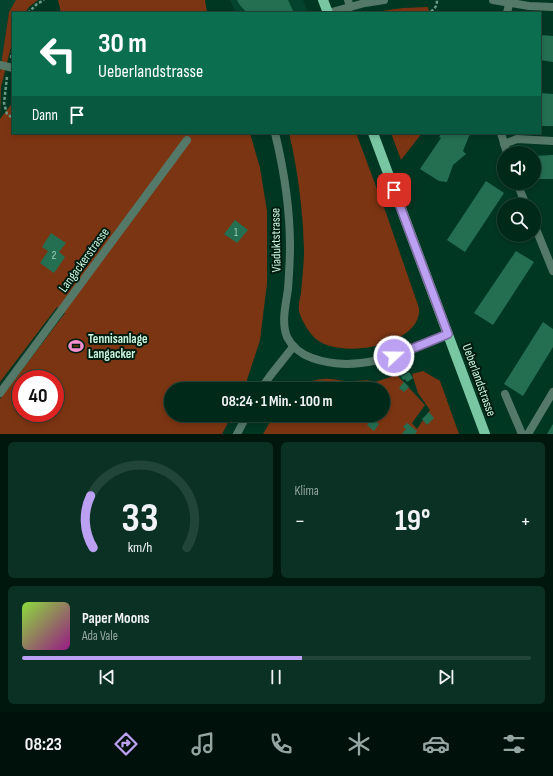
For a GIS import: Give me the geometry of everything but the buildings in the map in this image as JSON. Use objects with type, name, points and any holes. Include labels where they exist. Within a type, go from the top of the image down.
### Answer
[{"type":"main road","points":[[323,0],[328,12]]},
{"type":"main road","name":"Ueberlandstrasse","points":[[372,134],[484,434]]},
{"type":"street","points":[[330,12],[349,3],[384,0]]},
{"type":"street","points":[[493,0],[510,1],[529,6],[553,7]]},
{"type":"street","points":[[507,12],[510,1]]},
{"type":"street","points":[[0,65],[10,67]]},
{"type":"street","name":"Viaduktstrasse","points":[[275,134],[284,173],[288,203],[290,247],[285,328],[286,335],[293,347]]},
{"type":"street","points":[[501,134],[504,144],[518,139],[553,141]]},
{"type":"street","name":"Langackerstrasse","points":[[0,393],[187,140]]},
{"type":"street","points":[[541,241],[553,271]]},
{"type":"street","points":[[266,382],[293,347],[306,355],[322,361],[340,364],[366,363],[394,356],[448,334]]},
{"type":"street","points":[[528,434],[553,392]]},
{"type":"street","points":[[506,394],[522,434]]},
{"type":"street","points":[[237,434],[244,422]]},
{"type":"path","points":[[29,12],[37,4],[44,0]]},
{"type":"path","points":[[430,12],[434,10],[438,0]]},
{"type":"path","points":[[12,54],[4,88],[4,103],[7,114],[12,117]]},
{"type":"shaded area","points":[[0,0],[17,0],[9,12],[0,72]]},
{"type":"shaded area","points":[[16,0],[38,0],[29,7],[26,12],[12,12],[12,43],[1,87],[0,119],[0,72],[9,12]]},
{"type":"shaded area","points":[[58,0],[205,0],[207,12],[61,12]]},
{"type":"shaded area","points":[[230,0],[303,0],[308,12],[236,12]]},
{"type":"shaded area","points":[[428,7],[429,12],[375,12],[403,8]]},
{"type":"shaded area","points":[[12,103],[12,134],[250,134],[260,168],[267,211],[267,283],[260,340],[246,382],[164,382],[164,422],[228,422],[222,434],[0,434],[0,399],[12,383],[12,422],[64,422],[64,370],[22,370],[65,313],[57,307],[0,382],[0,119]]},
{"type":"shaded area","points":[[289,134],[356,134],[419,308],[416,321],[407,332],[392,341],[356,349],[338,348],[323,343],[312,335],[306,327],[299,311],[304,256],[300,191]]},
{"type":"shaded area","points":[[391,134],[421,134],[401,160]]},
{"type":"shaded area","points":[[423,371],[440,381],[459,434],[263,434],[270,422],[390,422],[390,382],[375,382],[397,375],[425,405],[412,423],[417,429],[430,410],[418,393],[412,374]]},
{"type":"shaded area","points":[[321,379],[342,381],[368,380],[375,382],[310,382]]},
{"type":"place","name":"Tennisanlage Langacker","points":[[76,346]]},
{"type":"route","points":[[394,190],[448,334],[394,356]]}]
